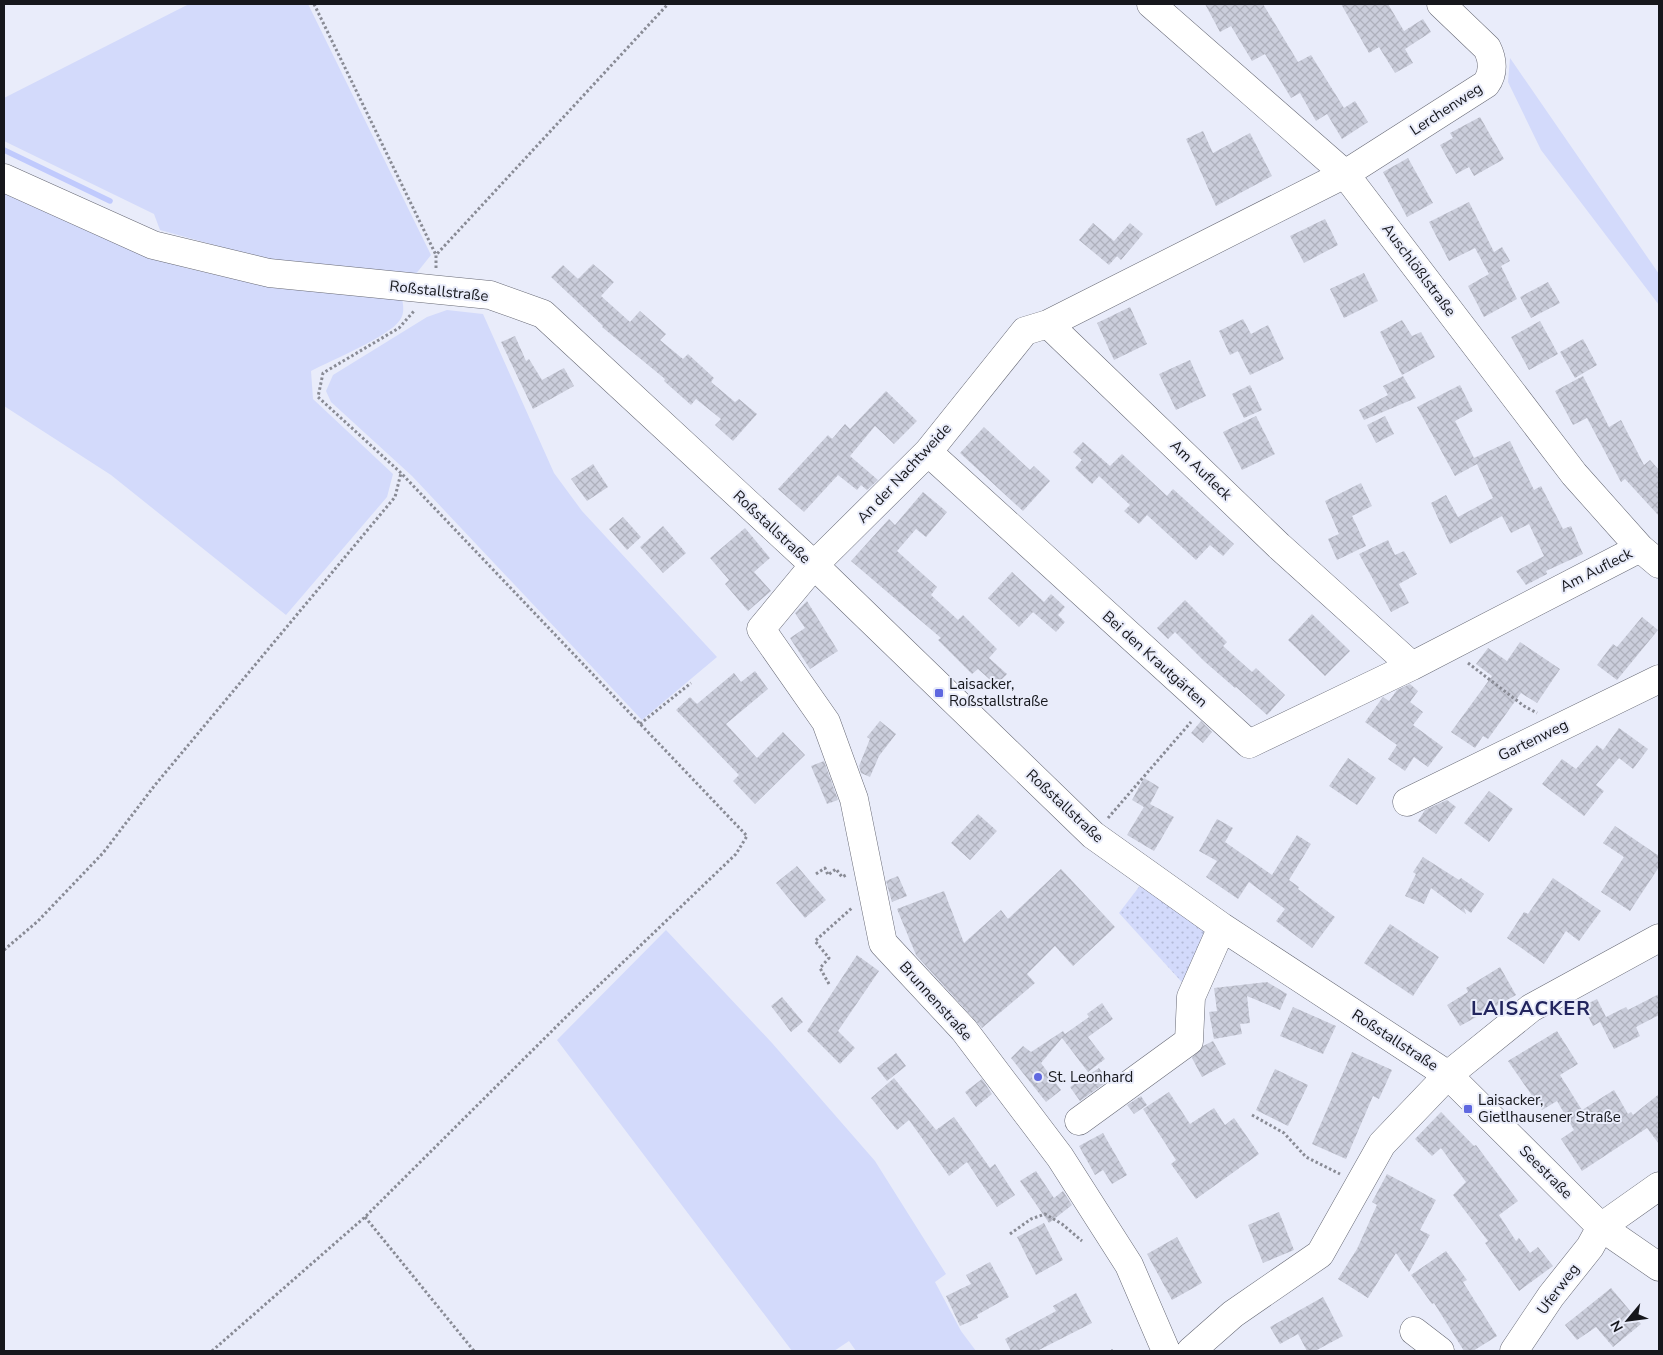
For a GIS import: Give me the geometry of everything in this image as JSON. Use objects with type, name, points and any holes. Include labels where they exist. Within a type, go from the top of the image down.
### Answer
[{"type":"street","name":"Auschlößlstraße","points":[[1151,4],[1345,174],[1574,474],[1649,556]]},
{"type":"street","name":"Lerchenweg","points":[[1345,174],[1486,84],[1490,78],[1492,58],[1487,48],[1440,4]]},
{"type":"street","points":[[1048,324],[1345,174]]},
{"type":"street","name":"Roßstallstraße","points":[[4,178],[154,245],[269,273],[490,295],[543,314],[814,565],[1093,835],[1222,927],[1448,1075]]},
{"type":"street","name":"An der Nachtweide","points":[[761,629],[814,565],[928,452],[1026,331],[1048,324]]},
{"type":"street","name":"Am Aufleck","points":[[1048,324],[1279,546],[1412,666],[1460,640],[1649,556]]},
{"type":"street","name":"Bei den Krautgärten","points":[[928,452],[1249,744],[1412,666]]},
{"type":"street","name":"Brunnenstraße","points":[[761,629],[826,722],[854,799],[883,943],[964,1030],[1060,1157],[1129,1265],[1166,1351]]},
{"type":"street","name":"Gartenweg","points":[[1407,802],[1659,679]]},
{"type":"street","points":[[1079,1121],[1189,1041],[1191,997],[1222,927]]},
{"type":"street","points":[[1191,1351],[1233,1314],[1320,1254],[1382,1144],[1448,1075],[1531,1008],[1659,938]]},
{"type":"street","name":"Seestraße","points":[[1448,1075],[1601,1227],[1659,1267]]},
{"type":"street","points":[[1601,1227],[1659,1186]]},
{"type":"street","name":"Uferweg","points":[[1514,1351],[1551,1296],[1590,1247],[1601,1227]]},
{"type":"street","points":[[1414,1331],[1440,1351]]},
{"type":"path","points":[[314,4],[436,256]]},
{"type":"path","points":[[212,1351],[365,1217],[569,1014],[736,854],[746,836],[401,473],[318,397],[323,373],[399,328],[415,311],[431,289],[436,256],[668,4]]},
{"type":"path","points":[[4,950],[38,921],[103,853],[155,785],[394,497],[401,473]]},
{"type":"path","points":[[1460,640],[1469,666],[1524,706],[1562,726]]},
{"type":"path","points":[[640,724],[690,683]]},
{"type":"path","points":[[1093,835],[1206,705]]},
{"type":"path","points":[[816,874],[825,868],[828,875],[836,869],[842,877],[852,872]]},
{"type":"path","points":[[829,984],[820,968],[829,958],[815,941],[856,904]]},
{"type":"path","points":[[1252,1115],[1284,1133],[1306,1157],[1359,1184]]},
{"type":"path","points":[[1010,1234],[1031,1220],[1045,1214],[1062,1224],[1082,1241]]},
{"type":"path","points":[[365,1217],[474,1351]]},
{"type":"shaded area","points":[[189,4],[308,4],[431,255],[415,275],[272,261],[160,230],[154,214],[4,141],[4,98]]},
{"type":"shaded area","points":[[1510,58],[1659,274],[1659,305],[1541,150],[1508,82]]},
{"type":"shaded area","points":[[4,186],[102,233],[186,268],[273,288],[402,297],[403,314],[394,326],[372,341],[311,371],[313,399],[393,474],[387,497],[286,615],[111,475],[4,406]]},
{"type":"shaded area","points":[[447,310],[483,314],[554,473],[582,511],[717,657],[642,720],[412,476],[331,402],[326,391],[333,375],[427,317]]},
{"type":"shaded area","points":[[1145,879],[1216,929],[1189,990],[1119,913]]},
{"type":"shaded area","points":[[666,930],[772,1043],[875,1161],[946,1274],[935,1282],[961,1331],[976,1351],[856,1351],[849,1341],[834,1351],[792,1351],[557,1040]]},
{"type":"building","points":[[1205,4],[1263,4],[1298,62],[1311,55],[1344,108],[1355,101],[1368,122],[1342,139],[1327,114],[1316,121],[1300,93],[1291,98],[1265,54],[1252,61],[1231,26],[1220,32]]},
{"type":"building","points":[[1341,4],[1388,4],[1404,31],[1423,19],[1431,32],[1405,49],[1413,63],[1395,73],[1379,47],[1369,53]]},
{"type":"building","points":[[1480,117],[1504,159],[1474,176],[1469,167],[1456,174],[1440,145],[1453,138],[1450,133]]},
{"type":"building","points":[[1203,131],[1213,153],[1250,133],[1272,176],[1216,206],[1186,139]]},
{"type":"building","points":[[1408,158],[1433,203],[1407,217],[1383,172]]},
{"type":"building","points":[[1469,202],[1494,252],[1502,247],[1510,261],[1501,266],[1517,299],[1484,317],[1468,286],[1489,274],[1475,248],[1449,261],[1429,222]]},
{"type":"building","points":[[1325,219],[1338,245],[1304,263],[1290,236]]},
{"type":"building","points":[[1093,223],[1114,241],[1130,223],[1143,234],[1121,260],[1117,256],[1109,265],[1079,240]]},
{"type":"building","points":[[593,264],[614,282],[601,296],[630,322],[640,311],[666,334],[660,340],[683,359],[688,354],[714,378],[711,382],[735,402],[739,399],[757,414],[733,441],[715,425],[721,419],[696,399],[691,405],[664,381],[665,379],[602,327],[551,277],[563,265],[578,279]]},
{"type":"building","points":[[1364,273],[1378,301],[1344,318],[1330,289]]},
{"type":"building","points":[[1548,282],[1560,303],[1531,318],[1520,297]]},
{"type":"building","points":[[1130,307],[1147,344],[1114,360],[1097,323]]},
{"type":"building","points":[[1243,319],[1251,334],[1268,325],[1284,359],[1250,375],[1238,351],[1230,355],[1219,331]]},
{"type":"building","points":[[1402,320],[1412,336],[1421,332],[1435,357],[1402,375],[1380,332]]},
{"type":"building","points":[[1540,321],[1558,354],[1529,370],[1511,337]]},
{"type":"building","points":[[515,336],[526,361],[529,359],[542,380],[564,368],[574,386],[533,409],[501,342]]},
{"type":"building","points":[[1583,339],[1597,365],[1575,378],[1560,352]]},
{"type":"building","points":[[1190,360],[1206,396],[1176,410],[1159,374]]},
{"type":"building","points":[[1403,376],[1416,398],[1364,420],[1359,410],[1388,395],[1383,386]]},
{"type":"building","points":[[1583,376],[1609,427],[1621,420],[1644,465],[1650,460],[1659,470],[1659,516],[1625,479],[1621,482],[1587,418],[1573,425],[1555,391]]},
{"type":"building","points":[[1250,385],[1262,410],[1244,418],[1232,394]]},
{"type":"building","points":[[1460,385],[1473,411],[1455,421],[1474,458],[1510,441],[1534,490],[1541,486],[1563,529],[1571,526],[1583,554],[1546,571],[1547,574],[1526,585],[1516,571],[1544,556],[1529,524],[1511,533],[1502,516],[1450,544],[1431,503],[1446,495],[1458,517],[1493,498],[1477,464],[1455,476],[1417,407]]},
{"type":"building","points":[[886,391],[917,421],[894,444],[875,426],[850,456],[878,480],[867,490],[861,485],[857,490],[838,475],[804,512],[778,489],[828,435],[832,439],[845,424],[850,429]]},
{"type":"building","points":[[1256,416],[1275,454],[1242,470],[1223,432]]},
{"type":"building","points":[[1385,416],[1394,434],[1376,443],[1367,425]]},
{"type":"building","points":[[984,427],[1030,470],[1034,466],[1050,481],[1023,511],[960,453]]},
{"type":"building","points":[[1083,442],[1110,466],[1122,454],[1167,496],[1173,489],[1234,544],[1223,556],[1210,545],[1196,560],[1147,515],[1139,524],[1124,511],[1130,505],[1099,476],[1092,484],[1075,468],[1082,460],[1073,452]]},
{"type":"building","points":[[593,464],[608,487],[587,501],[571,479]]},
{"type":"building","points":[[1361,483],[1372,506],[1352,516],[1366,546],[1337,560],[1328,539],[1339,534],[1325,501]]},
{"type":"building","points":[[923,492],[947,512],[926,537],[916,529],[897,551],[937,587],[931,595],[958,620],[963,615],[997,649],[989,658],[1007,674],[996,685],[978,669],[972,674],[938,640],[941,638],[851,561],[889,519],[895,525]]},
{"type":"building","points":[[623,517],[641,537],[627,550],[609,529]]},
{"type":"building","points":[[663,526],[686,553],[663,573],[640,547]]},
{"type":"building","points":[[745,528],[770,558],[754,572],[771,591],[748,611],[725,584],[729,580],[710,558]]},
{"type":"building","points":[[1388,540],[1395,555],[1404,551],[1417,574],[1399,584],[1409,603],[1391,612],[1359,554]]},
{"type":"building","points":[[1012,572],[1044,602],[1051,594],[1065,607],[1058,615],[1065,622],[1056,632],[1033,612],[1019,627],[988,598]]},
{"type":"building","points":[[1185,600],[1227,642],[1223,646],[1252,672],[1256,668],[1285,695],[1267,715],[1204,661],[1175,632],[1168,639],[1157,628]]},
{"type":"building","points":[[807,601],[838,651],[810,669],[790,638],[805,628],[795,613]]},
{"type":"building","points":[[1312,614],[1350,651],[1325,676],[1288,640]]},
{"type":"building","points":[[1642,617],[1658,630],[1617,680],[1597,665],[1613,644],[1617,647]]},
{"type":"building","points":[[1520,642],[1560,669],[1537,703],[1521,693],[1488,739],[1483,736],[1475,748],[1451,732],[1492,676],[1476,664],[1488,648],[1507,661]]},
{"type":"building","points":[[755,671],[768,689],[726,724],[757,758],[783,732],[805,755],[755,804],[733,781],[739,775],[676,710],[690,697],[697,704],[734,673],[741,682]]},
{"type":"building","points":[[1410,684],[1418,691],[1410,702],[1423,712],[1413,725],[1443,747],[1428,767],[1414,757],[1405,771],[1388,759],[1397,745],[1365,722],[1383,697],[1389,701],[1397,690]]},
{"type":"building","points":[[880,721],[896,734],[879,756],[870,777],[861,773],[859,766],[870,739],[867,737]]},
{"type":"building","points":[[1201,721],[1212,732],[1203,743],[1191,733]]},
{"type":"building","points":[[1619,728],[1648,749],[1633,769],[1619,758],[1596,785],[1604,791],[1584,816],[1542,784],[1562,759],[1576,769],[1597,745],[1603,750]]},
{"type":"building","points":[[1348,758],[1376,778],[1357,805],[1329,786]]},
{"type":"building","points":[[824,761],[838,800],[827,804],[811,766]]},
{"type":"building","points":[[1144,778],[1159,787],[1150,804],[1174,817],[1154,851],[1127,835],[1144,807],[1132,800]]},
{"type":"building","points":[[1489,791],[1513,809],[1489,842],[1464,823]]},
{"type":"building","points":[[1447,800],[1456,807],[1436,834],[1418,821],[1425,810]]},
{"type":"building","points":[[978,814],[997,831],[970,860],[951,843]]},
{"type":"building","points":[[1217,819],[1233,828],[1225,842],[1272,875],[1297,835],[1311,844],[1289,880],[1335,917],[1312,948],[1276,921],[1285,909],[1249,882],[1238,899],[1206,877],[1217,861],[1199,851]]},
{"type":"building","points":[[1615,826],[1659,856],[1659,867],[1630,911],[1601,892],[1624,857],[1603,843]]},
{"type":"building","points":[[1423,857],[1459,880],[1461,878],[1484,894],[1471,913],[1464,908],[1466,914],[1431,888],[1424,904],[1405,896],[1416,874],[1413,872]]},
{"type":"building","points":[[797,866],[826,900],[805,918],[776,883]]},
{"type":"building","points":[[1061,869],[1115,927],[1073,966],[1055,946],[1027,974],[1035,983],[982,1028],[916,955],[897,909],[944,891],[964,943],[1001,910],[1008,919]]},
{"type":"building","points":[[898,876],[907,896],[892,902],[886,881]]},
{"type":"building","points":[[1553,878],[1601,911],[1579,941],[1566,931],[1544,964],[1507,938],[1524,912],[1528,914]]},
{"type":"building","points":[[1390,924],[1439,957],[1413,996],[1364,963]]},
{"type":"building","points":[[857,955],[879,971],[838,1031],[855,1048],[840,1064],[807,1031]]},
{"type":"building","points":[[1500,967],[1516,995],[1460,1026],[1447,1005],[1468,992],[1466,988]]},
{"type":"building","points":[[1267,982],[1287,994],[1280,1010],[1247,996],[1250,1023],[1240,1024],[1242,1034],[1214,1039],[1209,1012],[1217,1011],[1214,988]]},
{"type":"building","points":[[1659,994],[1659,1015],[1636,1027],[1640,1036],[1614,1049],[1600,1022],[1593,1026],[1583,1006],[1597,999],[1606,1017],[1626,1007],[1628,1010]]},
{"type":"building","points":[[782,997],[803,1022],[791,1032],[771,1006]]},
{"type":"building","points":[[1102,1003],[1113,1019],[1088,1037],[1105,1059],[1088,1072],[1062,1038],[1041,1063],[1061,1090],[1046,1102],[1011,1058],[1023,1046],[1031,1052],[1063,1031],[1065,1034],[1089,1017],[1087,1014]]},
{"type":"building","points":[[1293,1007],[1336,1026],[1323,1054],[1280,1036]]},
{"type":"building","points":[[1557,1031],[1578,1064],[1560,1075],[1582,1110],[1614,1090],[1628,1114],[1631,1112],[1633,1115],[1659,1094],[1659,1144],[1647,1128],[1582,1171],[1561,1139],[1574,1130],[1557,1101],[1542,1110],[1508,1061]]},
{"type":"building","points":[[1213,1041],[1226,1064],[1202,1077],[1192,1058],[1203,1046]]},
{"type":"building","points":[[1352,1052],[1392,1070],[1379,1099],[1373,1096],[1346,1159],[1312,1144]]},
{"type":"building","points":[[896,1053],[906,1066],[887,1081],[877,1068]]},
{"type":"building","points":[[1099,1068],[1108,1081],[1080,1101],[1070,1087]]},
{"type":"building","points":[[1275,1069],[1308,1085],[1288,1126],[1256,1110]]},
{"type":"building","points":[[894,1078],[936,1130],[954,1117],[990,1168],[995,1164],[1015,1195],[997,1207],[967,1162],[949,1176],[909,1120],[897,1130],[871,1098]]},
{"type":"building","points":[[982,1079],[992,1094],[976,1107],[965,1092]]},
{"type":"building","points":[[1169,1092],[1190,1124],[1214,1108],[1225,1125],[1234,1118],[1259,1154],[1196,1199],[1171,1164],[1176,1160],[1143,1109]]},
{"type":"building","points":[[1141,1096],[1147,1105],[1134,1114],[1127,1105]]},
{"type":"building","points":[[1441,1112],[1474,1146],[1476,1145],[1518,1201],[1499,1215],[1516,1241],[1519,1238],[1530,1253],[1538,1247],[1553,1266],[1519,1291],[1485,1243],[1488,1241],[1453,1195],[1466,1182],[1441,1148],[1432,1156],[1415,1139]]},
{"type":"building","points":[[1103,1133],[1127,1175],[1112,1184],[1103,1170],[1095,1175],[1079,1146]]},
{"type":"building","points":[[1036,1171],[1054,1198],[1063,1191],[1072,1205],[1049,1223],[1020,1181]]},
{"type":"building","points":[[1387,1174],[1436,1200],[1420,1230],[1430,1235],[1409,1272],[1396,1253],[1368,1298],[1338,1279],[1357,1249],[1377,1205],[1372,1202]]},
{"type":"building","points":[[1279,1212],[1294,1250],[1263,1263],[1248,1225]]},
{"type":"building","points":[[1044,1223],[1063,1260],[1036,1275],[1017,1237]]},
{"type":"building","points":[[1177,1237],[1202,1283],[1172,1300],[1147,1254]]},
{"type":"building","points":[[1446,1251],[1467,1280],[1463,1282],[1497,1336],[1473,1351],[1464,1351],[1434,1303],[1432,1304],[1411,1275]]},
{"type":"building","points":[[990,1262],[1009,1297],[977,1315],[978,1318],[960,1326],[946,1296],[971,1284],[966,1275]]},
{"type":"building","points":[[1611,1288],[1641,1324],[1613,1347],[1596,1327],[1577,1340],[1565,1325]]},
{"type":"building","points":[[1076,1293],[1092,1323],[1037,1351],[1011,1351],[1005,1339],[1056,1311],[1053,1306]]},
{"type":"building","points":[[1323,1297],[1343,1336],[1315,1351],[1307,1351],[1298,1334],[1280,1344],[1270,1327]]},
{"type":"waterway","points":[[4,150],[110,201]]},
{"type":"place","name":"Laisacker, Roßstallstraße","points":[[939,693]]},
{"type":"place","name":"St. Leonhard","points":[[1038,1077]]},
{"type":"place","name":"Laisacker, Gietlhausener Straße","points":[[1468,1109]]},
{"type":"district","name":"LAISACKER","points":[[1531,1008]]}]
